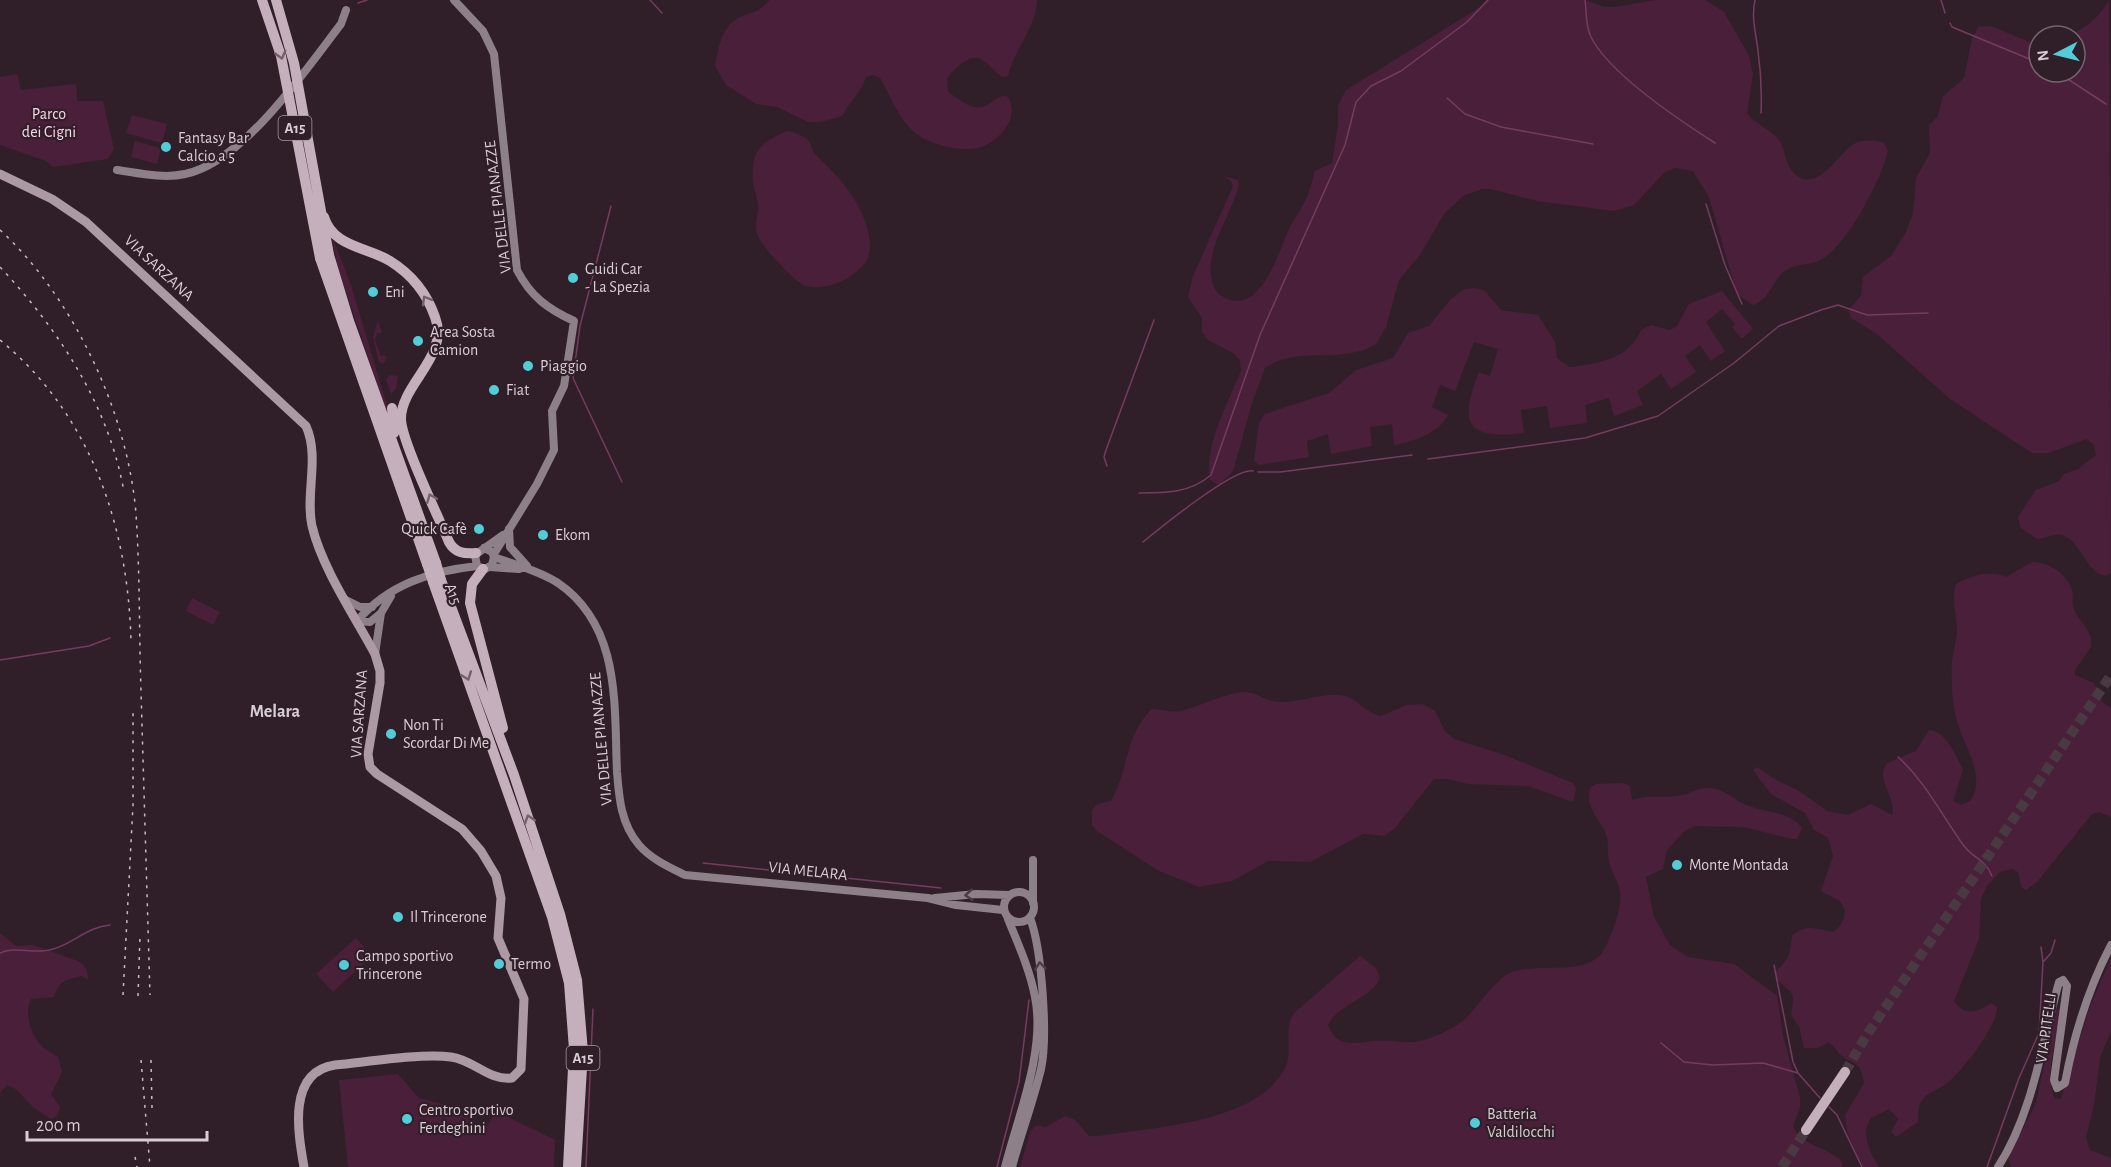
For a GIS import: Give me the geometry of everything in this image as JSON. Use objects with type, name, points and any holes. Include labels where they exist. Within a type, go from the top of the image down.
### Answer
[{"type":"highway","name":"A15","points":[[262,0],[281,56],[324,257],[556,916]]},
{"type":"highway","name":"A15","points":[[276,0],[294,63],[324,257],[412,500],[431,564]]},
{"type":"highway","points":[[311,165],[325,222],[336,238],[388,260],[401,269],[419,288],[435,318],[438,337],[404,402],[401,425],[453,549],[481,560],[472,584],[470,603],[514,775]]},
{"type":"highway","points":[[392,408],[392,427],[409,478],[412,500]]},
{"type":"highway","name":"A15","points":[[437,581],[514,775],[577,980],[583,1052],[576,1167]]},
{"type":"highway","name":"A15","points":[[566,950],[574,1050],[568,1167]]},
{"type":"highway","points":[[1806,1130],[1845,1072]]},
{"type":"main road","name":"VIA SARZANA","points":[[0,174],[66,208],[137,268],[306,426],[311,446],[312,525],[346,600],[375,654],[380,671],[368,754],[370,767],[377,774],[462,829],[481,851],[496,876],[501,898],[498,938],[524,999],[523,1059],[517,1074],[512,1078],[503,1079],[463,1060],[451,1057],[335,1065],[321,1069],[307,1082],[299,1101],[304,1167]]},
{"type":"street","name":"VIA DELLE PIANAZZE","points":[[454,0],[480,26],[494,54],[517,270],[527,290],[540,303],[574,321],[564,386],[552,411],[554,450],[537,484],[504,535],[494,556],[532,570],[557,583],[572,595],[588,613],[602,636],[610,662],[618,794],[622,812],[640,846],[658,861],[685,874]]},
{"type":"street","points":[[117,170],[160,175],[185,174],[214,162],[274,110],[341,24],[346,10]]},
{"type":"street","name":"VIA DELLE PIANAZZE","points":[[509,527],[510,547],[516,557],[532,570]]},
{"type":"street","name":"VIA DELLE PIANAZZE","points":[[481,560],[504,535]]},
{"type":"street","points":[[481,560],[494,556]]},
{"type":"street","points":[[481,560],[494,556]]},
{"type":"street","name":"VIA DELLE PIANAZZE","points":[[357,621],[373,606],[410,580],[481,560],[532,570]]},
{"type":"street","points":[[357,621],[370,622],[381,613],[395,590]]},
{"type":"street","points":[[346,600],[360,607],[373,606]]},
{"type":"street","points":[[375,654],[381,613]]},
{"type":"street","points":[[1012,1167],[1041,1067],[1040,966],[1030,918],[1033,903],[1033,860]]},
{"type":"street","name":"VIA MELARA","points":[[685,874],[928,898]]},
{"type":"street","points":[[928,898],[976,894],[1009,895],[1020,892],[1026,894],[1033,903]]},
{"type":"street","points":[[1005,1167],[1030,1078],[1035,1044],[1035,997],[1003,910],[1004,901],[1009,895]]},
{"type":"street","points":[[928,898],[956,905],[1003,910]]},
{"type":"street","points":[[1008,919],[1019,923],[1030,918]]},
{"type":"street","name":"VIA PITELLI","points":[[1998,1167],[2011,1144],[2038,1065],[2059,982],[2063,980],[2067,986],[2054,1080],[2057,1088],[2065,1083],[2073,1042],[2097,972],[2111,945]]},
{"type":"green space","points":[[770,0],[1037,0],[1033,20],[1008,76],[1002,77],[982,59],[975,58],[960,64],[947,79],[948,92],[973,107],[983,107],[999,97],[1007,96],[1012,110],[1008,124],[993,141],[978,148],[960,149],[939,145],[915,133],[909,127],[899,114],[880,78],[873,75],[866,77],[842,116],[821,122],[808,122],[777,107],[756,104],[726,85],[715,66],[721,40],[727,28],[742,16],[757,11]]},
{"type":"green space","points":[[1486,0],[1585,0],[1605,7],[1615,7],[1655,0],[1705,0],[1724,12],[1749,56],[1753,74],[1747,113],[1778,139],[1793,172],[1801,178],[1818,177],[1855,143],[1867,140],[1883,142],[1888,150],[1872,193],[1853,225],[1832,251],[1817,261],[1787,269],[1767,295],[1753,305],[1737,294],[1709,197],[1693,171],[1675,168],[1665,172],[1634,205],[1614,211],[1537,201],[1491,189],[1482,189],[1463,196],[1444,214],[1420,255],[1399,280],[1386,327],[1376,344],[1349,353],[1291,358],[1278,361],[1265,368],[1252,403],[1233,471],[1219,485],[1210,480],[1210,453],[1224,410],[1241,371],[1240,360],[1233,353],[1208,340],[1202,332],[1202,318],[1188,297],[1193,276],[1233,186],[1231,181],[1223,176],[1238,180],[1239,184],[1214,247],[1211,278],[1214,288],[1220,295],[1234,301],[1246,299],[1257,292],[1265,281],[1289,229],[1307,198],[1315,171],[1332,163],[1338,125],[1338,105],[1346,90],[1482,6]]},
{"type":"green space","points":[[2109,0],[2111,573],[2106,576],[2093,569],[2068,538],[2052,535],[2037,539],[2020,527],[2018,517],[2036,490],[2059,481],[2064,474],[2078,469],[2096,455],[2094,445],[2087,439],[2048,453],[2032,453],[1950,399],[1878,335],[1851,318],[1848,310],[1861,296],[1863,277],[1891,256],[1906,232],[1913,213],[1916,178],[1930,153],[1929,125],[1938,116],[1943,96],[1964,78],[1972,39],[1978,27],[1991,26],[2027,41],[2027,84],[2087,84],[2087,25],[2101,12]]},
{"type":"green space","name":"Parco dei Cigni","points":[[17,74],[21,90],[76,84],[77,101],[103,101],[114,149],[108,159],[53,167],[46,161],[0,145],[0,77]]},
{"type":"green space","points":[[132,115],[167,124],[162,143],[126,133]]},
{"type":"green space","points":[[787,131],[800,135],[810,143],[815,154],[844,184],[865,220],[870,246],[867,260],[852,275],[835,284],[809,287],[799,282],[772,255],[757,232],[758,204],[753,185],[756,155],[764,144]]},
{"type":"green space","points":[[135,141],[161,148],[157,164],[131,157]]},
{"type":"green space","points":[[332,236],[351,285],[389,412],[387,413],[338,268]]},
{"type":"green space","points":[[1464,289],[1484,290],[1501,310],[1538,315],[1555,342],[1557,358],[1569,367],[1601,362],[1621,354],[1636,340],[1641,330],[1651,325],[1670,330],[1677,326],[1689,304],[1722,291],[1753,329],[1742,339],[1732,327],[1735,324],[1722,309],[1706,322],[1725,351],[1711,361],[1700,345],[1685,356],[1696,372],[1671,389],[1661,374],[1637,391],[1643,405],[1614,416],[1609,398],[1585,405],[1587,423],[1550,428],[1547,406],[1521,410],[1524,433],[1505,435],[1490,434],[1479,430],[1472,425],[1469,416],[1469,404],[1479,372],[1490,376],[1498,349],[1474,342],[1455,391],[1440,385],[1432,407],[1448,415],[1438,427],[1425,436],[1394,445],[1392,424],[1370,427],[1372,446],[1331,454],[1328,434],[1307,441],[1309,457],[1259,465],[1254,461],[1259,423],[1265,414],[1329,393],[1356,370],[1393,358],[1408,333],[1429,326],[1450,300]]},
{"type":"green space","points":[[378,320],[382,333],[377,333],[375,340],[381,356],[384,355],[387,358],[383,364],[379,362],[373,337]]},
{"type":"green space","points":[[390,375],[398,376],[396,389],[391,394],[386,379]]},
{"type":"green space","points":[[2032,562],[2045,564],[2057,570],[2070,584],[2074,609],[2090,636],[2091,647],[2075,670],[2075,675],[2094,683],[2103,703],[2111,708],[2111,817],[2099,812],[2092,814],[2037,882],[2026,890],[2021,887],[2018,872],[2012,869],[2000,872],[1987,886],[1981,899],[1979,939],[1954,1001],[1967,1011],[1977,1011],[1991,1003],[1997,1007],[1992,1025],[1961,1070],[1946,1084],[1924,1097],[1920,1102],[1918,1122],[1896,1137],[1891,1132],[1898,1119],[1889,1109],[1871,1118],[1866,1137],[1879,1167],[1862,1167],[1847,1131],[1845,1115],[1864,1083],[1860,1068],[1843,1057],[1829,1042],[1818,1048],[1804,1048],[1799,1026],[1791,1015],[1792,994],[1777,980],[1775,972],[1787,959],[1792,936],[1797,932],[1811,928],[1833,932],[1843,921],[1845,912],[1842,904],[1821,891],[1833,856],[1829,841],[1827,837],[1814,830],[1805,813],[1771,794],[1753,770],[1757,767],[1799,791],[1827,811],[1848,815],[1871,804],[1892,815],[1892,802],[1884,782],[1884,769],[1887,763],[1916,751],[1929,730],[1935,731],[1945,739],[1963,770],[1953,801],[1961,805],[1970,801],[1975,791],[1975,769],[1958,723],[1952,688],[1952,662],[1957,630],[1954,601],[1956,584],[1981,574],[2006,577]]},
{"type":"green space","points":[[192,598],[220,612],[213,625],[186,611]]},
{"type":"green space","points":[[1244,692],[1279,702],[1329,695],[1345,696],[1370,712],[1381,716],[1407,705],[1423,704],[1435,711],[1444,730],[1454,739],[1502,754],[1573,783],[1576,789],[1573,802],[1528,786],[1468,784],[1448,779],[1434,779],[1395,828],[1384,836],[1363,834],[1310,862],[1268,861],[1232,881],[1199,887],[1159,871],[1097,831],[1092,825],[1092,810],[1097,804],[1111,801],[1137,729],[1152,709],[1181,711]]},
{"type":"green space","points":[[1624,783],[1630,786],[1632,800],[1645,797],[1676,796],[1705,788],[1715,789],[1754,808],[1791,818],[1802,828],[1797,839],[1792,839],[1744,827],[1695,826],[1686,830],[1667,850],[1663,869],[1646,877],[1654,917],[1670,945],[1688,957],[1734,964],[1777,996],[1783,1036],[1800,1097],[1800,1107],[1793,1126],[1802,1138],[1842,1162],[1842,1167],[1020,1167],[1030,1132],[1036,1125],[1046,1127],[1065,1116],[1075,1120],[1089,1136],[1099,1136],[1203,1119],[1230,1111],[1253,1100],[1273,1085],[1286,1066],[1289,1053],[1289,1026],[1294,1013],[1360,956],[1376,968],[1380,978],[1369,992],[1339,1012],[1328,1025],[1340,1041],[1414,1042],[1427,1039],[1447,1031],[1464,1020],[1500,980],[1512,972],[1523,969],[1576,966],[1598,957],[1605,948],[1614,926],[1619,910],[1620,894],[1609,861],[1606,834],[1589,801],[1590,788],[1596,784]]},
{"type":"green space","points":[[0,933],[16,946],[33,945],[78,961],[87,971],[88,980],[82,976],[68,980],[58,987],[54,997],[31,999],[29,1005],[28,1019],[33,1033],[40,1045],[58,1057],[62,1072],[51,1094],[60,1107],[58,1115],[51,1119],[11,1087],[7,1085],[0,1093]]},
{"type":"green space","name":"Campo sportivo Trincerone","points":[[356,938],[372,956],[333,992],[316,974]]},
{"type":"green space","points":[[2111,958],[2111,1031],[2100,1058],[2094,1105],[2086,1137],[2090,1150],[2111,1158],[2111,1167],[2011,1167],[2008,1158],[2036,1103],[2056,1010],[2061,1008],[2051,1079],[2055,1098],[2061,1099],[2089,1009]]},
{"type":"green space","name":"Centro sportivo Ferdeghini","points":[[398,1074],[419,1098],[471,1112],[471,1121],[481,1127],[488,1125],[496,1111],[555,1140],[554,1167],[348,1167],[339,1080]]},
{"type":"waterway","points":[[358,3],[367,0]]},
{"type":"waterway","points":[[650,0],[662,13]]},
{"type":"waterway","points":[[1139,493],[1186,489],[1211,475],[1260,335],[1345,145],[1356,102],[1371,86],[1401,71],[1467,22],[1488,0]]},
{"type":"waterway","points":[[1585,0],[1591,37],[1613,66],[1646,95],[1715,143]]},
{"type":"waterway","points":[[1755,0],[1754,19],[1761,74],[1761,113]]},
{"type":"waterway","points":[[1941,0],[1945,13]]},
{"type":"waterway","points":[[1950,23],[1952,27],[2027,58]]},
{"type":"waterway","points":[[2075,84],[2106,104]]},
{"type":"waterway","points":[[1447,98],[1465,114],[1501,127],[1593,144]]},
{"type":"waterway","points":[[1706,204],[1725,265],[1742,304]]},
{"type":"waterway","points":[[611,206],[580,326],[573,378],[622,482]]},
{"type":"waterway","points":[[1428,459],[1585,438],[1658,416],[1734,363],[1779,326],[1838,305],[1867,315],[1928,313]]},
{"type":"waterway","points":[[1107,466],[1104,457],[1106,450],[1154,320]]},
{"type":"waterway","points":[[1258,472],[1280,472],[1412,455]]},
{"type":"waterway","points":[[1143,542],[1215,488],[1244,472],[1253,471]]},
{"type":"waterway","points":[[0,660],[89,646],[110,638]]},
{"type":"waterway","points":[[1898,757],[1925,788],[1964,846],[1983,862],[1992,876]]},
{"type":"waterway","points":[[703,863],[941,888]]},
{"type":"waterway","points":[[0,953],[10,950],[51,950],[92,930],[110,925]]},
{"type":"waterway","points":[[2044,961],[2051,953],[2055,940]]},
{"type":"waterway","points":[[1987,1167],[2019,1078],[2039,1033],[2043,962],[2041,947]]},
{"type":"waterway","points":[[1774,965],[1793,1062],[1798,1073],[1820,1098]]},
{"type":"waterway","points":[[997,1167],[1019,1082],[1029,1000]]},
{"type":"waterway","points":[[586,1167],[593,1009]]},
{"type":"waterway","points":[[1661,1043],[1684,1062],[1713,1065],[1763,1063],[1798,1073]]},
{"type":"waterway","points":[[1829,1107],[1837,1115],[1862,1167]]},
{"type":"tunnel","points":[[1845,1072],[1868,1033],[2111,675]]},
{"type":"tunnel","points":[[1782,1167],[1806,1130]]},
{"type":"railway","points":[[0,230],[27,258],[51,289],[93,360],[122,437],[131,476],[138,558],[150,995]]},
{"type":"railway","points":[[0,267],[22,291],[61,343],[94,400],[107,429],[124,492]]},
{"type":"railway","points":[[0,340],[32,370],[58,402],[81,438],[98,476],[112,515],[122,556],[131,641]]},
{"type":"railway","points":[[123,995],[133,805],[133,710]]},
{"type":"railway","points":[[138,996],[140,936]]},
{"type":"railway","points":[[141,1060],[150,1167]]},
{"type":"railway","points":[[151,1060],[152,1108]]},
{"type":"railway","points":[[135,1157],[137,1167]]},
{"type":"place","name":"Fantasy Bar Calcio a 5","points":[[166,147]]},
{"type":"place","name":"Guidi Car - La Spezia","points":[[573,278]]},
{"type":"place","name":"Eni","points":[[373,292]]},
{"type":"place","name":"Area Sosta Camion","points":[[418,341]]},
{"type":"place","name":"Piaggio","points":[[528,366]]},
{"type":"place","name":"Fiat","points":[[494,390]]},
{"type":"place","name":"Quick Cafè","points":[[479,529]]},
{"type":"place","name":"Ekom","points":[[543,535]]},
{"type":"place","name":"Non Ti Scordar Di Me","points":[[391,734]]},
{"type":"place","name":"Monte Montada","points":[[1677,865]]},
{"type":"place","name":"Il Trincerone","points":[[398,917]]},
{"type":"place","name":"Termo","points":[[499,964]]},
{"type":"place","name":"Campo sportivo Trincerone","points":[[344,965]]},
{"type":"place","name":"Centro sportivo Ferdeghini","points":[[407,1119]]},
{"type":"place","name":"Batteria Valdilocchi","points":[[1475,1123]]},
{"type":"district","name":"Melara","points":[[275,712]]}]
